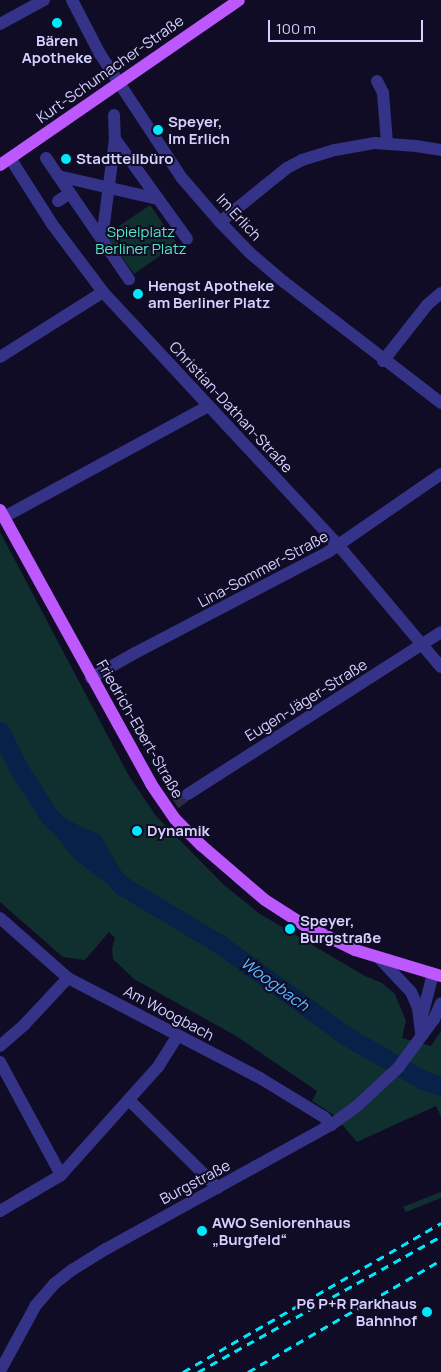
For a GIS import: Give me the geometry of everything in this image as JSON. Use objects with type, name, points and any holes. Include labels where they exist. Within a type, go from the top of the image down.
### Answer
[{"type":"main road","name":"Kurt-Schumacher-Straße","points":[[5,162],[239,0]]},
{"type":"main road","name":"Friedrich-Ebert-Straße","points":[[2,513],[91,678],[171,806],[201,845],[264,900],[329,939],[379,958],[437,975]]},
{"type":"street","points":[[0,24],[44,0]]},
{"type":"street","name":"Im Erlich","points":[[72,0],[88,33],[180,177],[220,222],[250,253],[384,361],[441,403]]},
{"type":"street","points":[[377,81],[383,93],[387,143]]},
{"type":"street","points":[[102,239],[115,139],[114,115]]},
{"type":"street","points":[[115,139],[187,239]]},
{"type":"street","points":[[220,222],[286,168],[300,161],[335,150],[387,143],[441,150]]},
{"type":"street","points":[[46,158],[129,279]]},
{"type":"street","name":"Christian-Dathan-Straße","points":[[5,162],[104,292],[339,546],[441,667]]},
{"type":"street","points":[[58,176],[158,199]]},
{"type":"street","points":[[58,201],[70,192]]},
{"type":"street","points":[[0,357],[104,292]]},
{"type":"street","points":[[384,361],[426,305],[441,293]]},
{"type":"street","points":[[2,513],[208,406]]},
{"type":"street","name":"Lina-Sommer-Straße","points":[[91,678],[339,546],[441,474]]},
{"type":"street","name":"Eugen-Jäger-Straße","points":[[188,794],[441,632]]},
{"type":"street","name":"Am Woogbach","points":[[0,918],[68,978],[260,1078],[324,1117],[331,1124]]},
{"type":"street","points":[[379,958],[411,992],[420,1032]]},
{"type":"street","name":"Burgstraße","points":[[420,1032],[437,975]]},
{"type":"street","points":[[0,1046],[24,1026],[68,978]]},
{"type":"street","name":"Burgstraße","points":[[0,1371],[36,1305],[54,1284],[72,1270],[106,1249],[331,1124],[357,1106],[391,1076],[420,1032],[434,1019],[441,1003]]},
{"type":"street","points":[[0,1211],[61,1175],[158,1067],[177,1036]]},
{"type":"street","points":[[0,1062],[61,1175]]},
{"type":"street","points":[[129,1100],[218,1188]]},
{"type":"green space","name":"Spielplatz Berliner Platz","points":[[150,205],[177,244],[134,274],[106,235]]},
{"type":"green space","points":[[0,532],[129,776],[156,816],[224,885],[260,914],[365,976],[382,983],[395,994],[406,1021],[402,1038],[431,1046],[441,1031],[441,1117],[436,1106],[357,1142],[334,1115],[312,1101],[317,1091],[236,1036],[134,979],[113,959],[112,948],[115,938],[109,932],[85,960],[63,957],[0,902]]},
{"type":"green space","points":[[441,1192],[441,1198],[406,1212],[403,1207]]},
{"type":"waterway","name":"Woogbach","points":[[0,731],[19,769],[49,816],[62,828],[93,842],[113,876],[121,885],[218,943],[348,1037],[423,1080],[441,1086]]},
{"type":"waterway","name":"Woogbach","points":[[62,828],[80,851],[109,874]]},
{"type":"tunnel","points":[[175,803],[188,794]]},
{"type":"railway","points":[[183,1372],[441,1223]]},
{"type":"railway","points":[[198,1372],[441,1236]]},
{"type":"railway","points":[[248,1372],[441,1260]]},
{"type":"place","name":"Bären Apotheke","points":[[57,23]]},
{"type":"place","name":"Speyer, Im Erlich","points":[[158,130]]},
{"type":"place","name":"Stadtteilbüro","points":[[66,159]]},
{"type":"place","name":"Hengst Apotheke am Berliner Platz","points":[[138,294]]},
{"type":"place","name":"Dynamik","points":[[137,831]]},
{"type":"place","name":"Speyer, Burgstraße","points":[[290,929]]},
{"type":"place","name":"AWO Seniorenhaus „Burgfeld“","points":[[202,1231]]},
{"type":"place","name":"P6 P+R Parkhaus Bahnhof","points":[[427,1312]]}]
